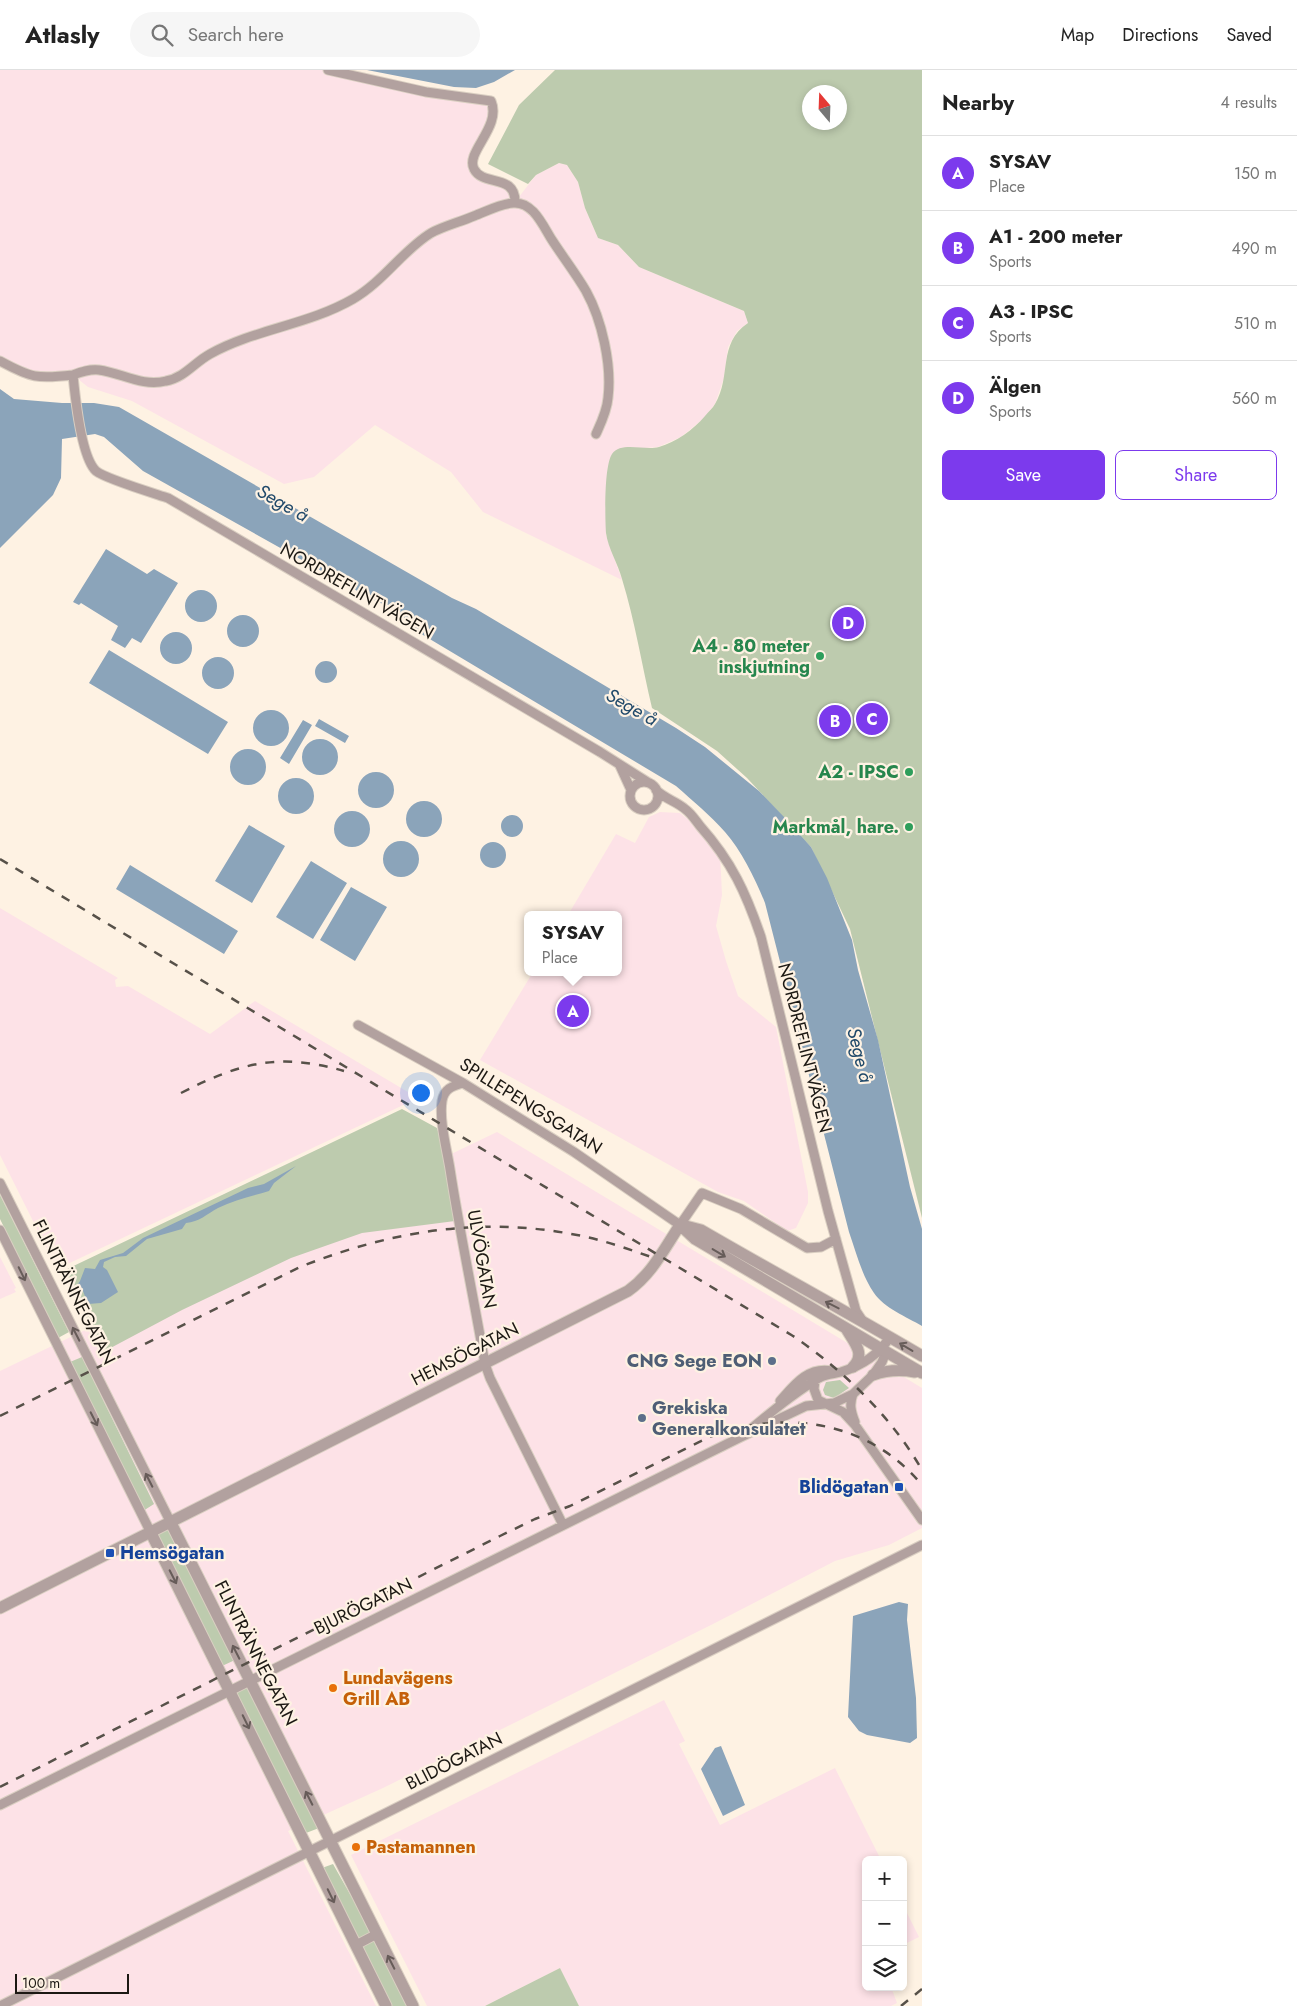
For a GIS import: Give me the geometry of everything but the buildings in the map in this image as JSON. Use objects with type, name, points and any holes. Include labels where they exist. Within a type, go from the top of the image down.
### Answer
[{"type":"street","points":[[328,70],[426,92],[491,101],[495,110],[493,120],[478,149],[473,162],[473,168],[478,174],[501,182],[512,189],[515,195],[515,203]]},
{"type":"street","points":[[0,361],[36,378],[73,375],[88,370],[99,370],[151,383],[180,377],[209,354],[230,344],[301,322],[335,309],[353,299],[372,287],[413,248],[431,234],[501,206],[515,203],[525,204],[533,211],[586,291],[596,314],[603,339],[608,372],[608,398],[604,416],[596,434]]},
{"type":"street","name":"NORDREFLINTVÄGEN","points":[[73,375],[85,449],[89,462],[97,472],[168,498],[618,764],[653,786],[663,797],[685,809],[710,837],[733,869],[748,898],[761,937],[836,1239],[856,1311],[862,1320]]},
{"type":"street","points":[[618,764],[631,790],[630,801],[635,808],[644,811],[653,807],[677,804]]},
{"type":"street","points":[[631,790],[640,782],[653,786],[658,799],[653,807]]},
{"type":"street","name":"SPILLEPENGSGATAN","points":[[358,1025],[463,1083],[574,1152],[680,1225],[695,1239],[922,1373]]},
{"type":"street","name":"ULVÖGATAN","points":[[463,1083],[451,1086],[444,1093],[442,1102],[443,1118],[459,1228],[485,1364],[490,1378],[563,1525]]},
{"type":"street","name":"FLINTRÄNNEGATAN","points":[[0,1183],[413,2006]]},
{"type":"street","points":[[680,1225],[702,1193],[741,1209],[807,1248],[821,1247],[836,1239]]},
{"type":"street","name":"SPILLEPENGSGATAN","points":[[680,1225],[701,1230],[817,1297],[862,1320],[922,1356]]},
{"type":"street","name":"HEMSÖGATAN","points":[[0,1608],[609,1302],[638,1284],[659,1259],[680,1225]]},
{"type":"street","points":[[0,1230],[386,2006]]},
{"type":"street","points":[[846,1328],[859,1348],[858,1362],[853,1367]]},
{"type":"street","name":"BJURÖGATAN","points":[[774,1408],[826,1375],[853,1367],[882,1349],[890,1337]]},
{"type":"street","name":"BJURÖGATAN","points":[[0,1805],[741,1437],[806,1406],[842,1401],[853,1394],[872,1376],[884,1357],[882,1349]]},
{"type":"street","name":"BJURÖGATAN","points":[[741,1437],[774,1408],[803,1377],[820,1370],[838,1372]]},
{"type":"street","points":[[872,1376],[889,1370],[922,1373]]},
{"type":"street","points":[[815,1381],[815,1396],[818,1400],[834,1406],[843,1412],[855,1425],[922,1520]]},
{"type":"street","points":[[853,1394],[851,1412],[855,1425]]},
{"type":"street","name":"BLIDÖGATAN","points":[[0,2006],[922,1544]]},
{"type":"street","points":[[356,1945],[377,1934]]},
{"type":"shaded area","points":[[0,70],[328,70],[482,99],[495,110],[473,168],[501,182],[515,202],[536,175],[559,163],[567,165],[578,182],[585,208],[598,238],[618,245],[639,267],[744,311],[748,323],[737,331],[728,347],[724,378],[715,404],[703,419],[681,437],[658,447],[645,448],[608,466],[606,535],[622,580],[483,512],[451,472],[375,425],[314,477],[284,484],[132,401],[88,387],[73,375],[37,378],[0,361]]},
{"type":"shaded area","points":[[660,812],[680,813],[702,830],[720,852],[722,895],[716,926],[726,961],[738,996],[776,1027],[808,1192],[808,1203],[796,1228],[787,1231],[744,1201],[718,1192],[480,1060],[531,976],[622,976],[622,911],[570,911],[616,834],[635,843],[649,817]]},
{"type":"shaded area","points":[[0,908],[118,978],[115,980],[116,987],[128,986],[210,1034],[255,1001],[418,1098],[57,1269],[0,1155]]},
{"type":"shaded area","points":[[497,1132],[922,1388],[922,1528],[889,1545],[835,1561],[713,1624],[383,1788],[288,1831],[376,2006],[0,2006],[0,1371]]},
{"type":"shaded area","points":[[0,1257],[16,1288],[14,1289],[16,1292],[0,1299]]},
{"type":"shaded area","points":[[664,1700],[685,1741],[679,1744],[720,1825],[835,1768],[879,1856],[862,1856],[862,1991],[892,1991],[897,2003],[891,2006],[579,2006],[560,1968],[485,2006],[427,2006],[351,1855]]},
{"type":"shaded area","points":[[907,1913],[919,1937],[907,1943]]},
{"type":"green space","points":[[555,70],[922,70],[922,1218],[850,929],[811,847],[747,778],[717,751],[652,708],[627,595],[607,539],[606,492],[609,460],[612,454],[621,448],[653,448],[672,442],[690,431],[714,406],[723,382],[728,350],[738,331],[748,323],[744,311],[639,267],[618,245],[598,238],[585,208],[578,182],[567,165],[559,163],[536,175],[528,184],[488,164],[519,105]]},
{"type":"green space","points":[[402,1109],[437,1128],[445,1154],[455,1221],[362,1233],[291,1258],[182,1310],[103,1352],[63,1271]]},
{"type":"green space","points":[[0,1195],[69,1332],[58,1338],[0,1219]]},
{"type":"green space","points":[[82,1357],[154,1504],[143,1511],[70,1362]]},
{"type":"green space","points":[[840,1380],[849,1388],[834,1398],[825,1395],[823,1390],[826,1382]]},
{"type":"green space","points":[[168,1529],[235,1660],[222,1666],[156,1535]]},
{"type":"green space","points":[[248,1685],[319,1828],[306,1833],[234,1692]]},
{"type":"green space","points":[[333,1864],[372,1933],[358,1940],[322,1868]]},
{"type":"green space","points":[[375,1940],[408,2006],[391,2006],[361,1947]]},
{"type":"green space","points":[[560,1968],[579,2006],[485,2006]]},
{"type":"water","points":[[367,70],[515,70],[494,82],[476,88],[454,87]]},
{"type":"water","name":"Sege å","points":[[0,389],[14,399],[62,403],[94,403],[119,407],[452,598],[476,609],[676,728],[705,747],[759,791],[811,847],[827,878],[852,940],[858,970],[878,1040],[910,1187],[922,1229],[922,1326],[896,1312],[878,1298],[863,1272],[849,1232],[765,903],[753,875],[725,832],[676,786],[418,632],[393,607],[377,602],[143,471],[104,437],[95,434],[62,439],[61,478],[53,495],[0,548]]},
{"type":"water","points":[[106,549],[147,574],[154,569],[178,583],[141,643],[132,638],[125,648],[111,640],[118,626],[81,603],[79,605],[73,602]]},
{"type":"water","points":[[201,590],[207,591],[212,595],[216,600],[216,612],[212,617],[207,621],[201,622],[195,621],[190,617],[186,612],[185,606],[186,600],[190,595],[195,591]]},
{"type":"water","points":[[243,615],[249,616],[254,620],[258,625],[258,637],[254,642],[249,646],[243,647],[237,646],[232,642],[228,637],[227,631],[228,625],[232,620],[237,616]]},
{"type":"water","points":[[176,632],[182,633],[187,637],[191,642],[191,654],[187,659],[182,663],[176,664],[170,663],[165,659],[161,654],[160,648],[161,642],[165,637],[170,633]]},
{"type":"water","points":[[109,650],[228,722],[208,754],[89,683]]},
{"type":"water","points":[[218,657],[224,658],[229,662],[233,667],[233,679],[229,684],[224,688],[218,689],[212,688],[207,684],[203,679],[202,673],[203,667],[207,662],[212,658]]},
{"type":"water","points":[[326,661],[336,668],[337,672],[330,682],[326,683],[316,676],[315,672],[322,662]]},
{"type":"water","points":[[271,710],[278,711],[284,715],[288,721],[288,735],[284,741],[278,745],[271,746],[264,745],[258,741],[254,735],[253,728],[254,721],[258,715],[264,711]]},
{"type":"water","points":[[319,719],[349,736],[345,743],[315,726]]},
{"type":"water","points":[[303,720],[312,725],[289,764],[280,758]]},
{"type":"water","points":[[320,739],[327,740],[333,744],[337,750],[337,764],[333,770],[327,774],[320,775],[313,774],[307,770],[303,764],[302,757],[303,750],[307,744],[313,740]]},
{"type":"water","points":[[248,749],[255,750],[261,754],[265,760],[265,774],[261,780],[255,784],[248,785],[241,784],[235,780],[231,774],[230,767],[231,760],[235,754],[241,750]]},
{"type":"water","points":[[376,772],[383,773],[389,777],[393,783],[393,797],[389,803],[383,807],[376,808],[369,807],[363,803],[359,797],[358,790],[359,783],[363,777],[369,773]]},
{"type":"water","points":[[296,778],[303,779],[309,783],[313,789],[313,803],[309,809],[303,813],[296,814],[289,813],[283,809],[279,803],[278,796],[279,789],[283,783],[289,779]]},
{"type":"water","points":[[424,801],[431,802],[437,806],[441,812],[441,826],[437,832],[431,836],[424,837],[417,836],[411,832],[407,826],[406,819],[407,812],[411,806],[417,802]]},
{"type":"water","points":[[352,811],[359,812],[365,816],[369,822],[369,836],[365,842],[359,846],[352,847],[345,846],[339,842],[335,836],[334,829],[335,822],[339,816],[345,812]]},
{"type":"water","points":[[512,815],[520,818],[523,826],[520,834],[512,837],[504,834],[501,826],[504,818]]},
{"type":"water","points":[[249,825],[285,846],[252,903],[215,881]]},
{"type":"water","points":[[401,841],[408,842],[414,846],[418,852],[418,866],[414,872],[408,876],[401,877],[394,876],[388,872],[384,866],[383,859],[384,852],[388,846],[394,842]]},
{"type":"water","points":[[493,842],[502,846],[506,855],[502,864],[493,868],[484,864],[480,855],[484,846]]},
{"type":"water","points":[[311,861],[347,883],[313,939],[276,917]]},
{"type":"water","points":[[130,865],[238,931],[224,954],[116,889]]},
{"type":"water","points":[[351,887],[387,907],[355,961],[320,940]]},
{"type":"water","points":[[296,1166],[274,1183],[269,1191],[224,1205],[199,1219],[186,1223],[182,1229],[147,1239],[126,1256],[115,1257],[104,1262],[103,1267],[107,1270],[118,1292],[101,1303],[88,1304],[83,1291],[77,1285],[85,1268],[95,1269],[100,1260],[123,1253],[143,1238],[248,1188],[264,1184]]},
{"type":"water","points":[[899,1602],[908,1604],[907,1620],[916,1698],[917,1738],[910,1743],[867,1735],[859,1731],[848,1717],[853,1616]]},
{"type":"water","points":[[721,1746],[745,1805],[723,1816],[701,1769],[715,1748]]},
{"type":"railway","points":[[0,859],[793,1336],[830,1364],[865,1396],[896,1431],[922,1470]]},
{"type":"railway","points":[[181,1093],[222,1074],[260,1064],[299,1062],[344,1071]]},
{"type":"railway","points":[[0,1416],[300,1267],[368,1244],[436,1230],[506,1227],[541,1229],[587,1237],[657,1259]]},
{"type":"railway","points":[[0,1787],[500,1536],[535,1519],[570,1506],[707,1438],[736,1429],[765,1424],[794,1423],[823,1426],[850,1434],[876,1446],[900,1463],[922,1485]]},
{"type":"railway","points":[[901,2006],[922,1989]]},
{"type":"place","name":"Älgen","points":[[848,623]]},
{"type":"place","name":"A4 - 80 meter inskjutning","points":[[820,656]]},
{"type":"place","name":"A3 - IPSC","points":[[872,719]]},
{"type":"place","name":"A1 - 200 meter","points":[[835,721]]},
{"type":"place","name":"A2 - IPSC","points":[[909,772]]},
{"type":"place","name":"Markmål, hare.","points":[[909,827]]},
{"type":"place","name":"SYSAV","points":[[573,1011]]},
{"type":"place","name":"CNG Sege EON","points":[[772,1361]]},
{"type":"place","name":"Grekiska Generalkonsulatet","points":[[642,1418]]},
{"type":"place","name":"Blidögatan","points":[[899,1487]]},
{"type":"place","name":"Hemsögatan","points":[[110,1553]]},
{"type":"place","name":"Lundavägens Grill AB","points":[[333,1688]]},
{"type":"place","name":"Pastamannen","points":[[356,1847]]}]
